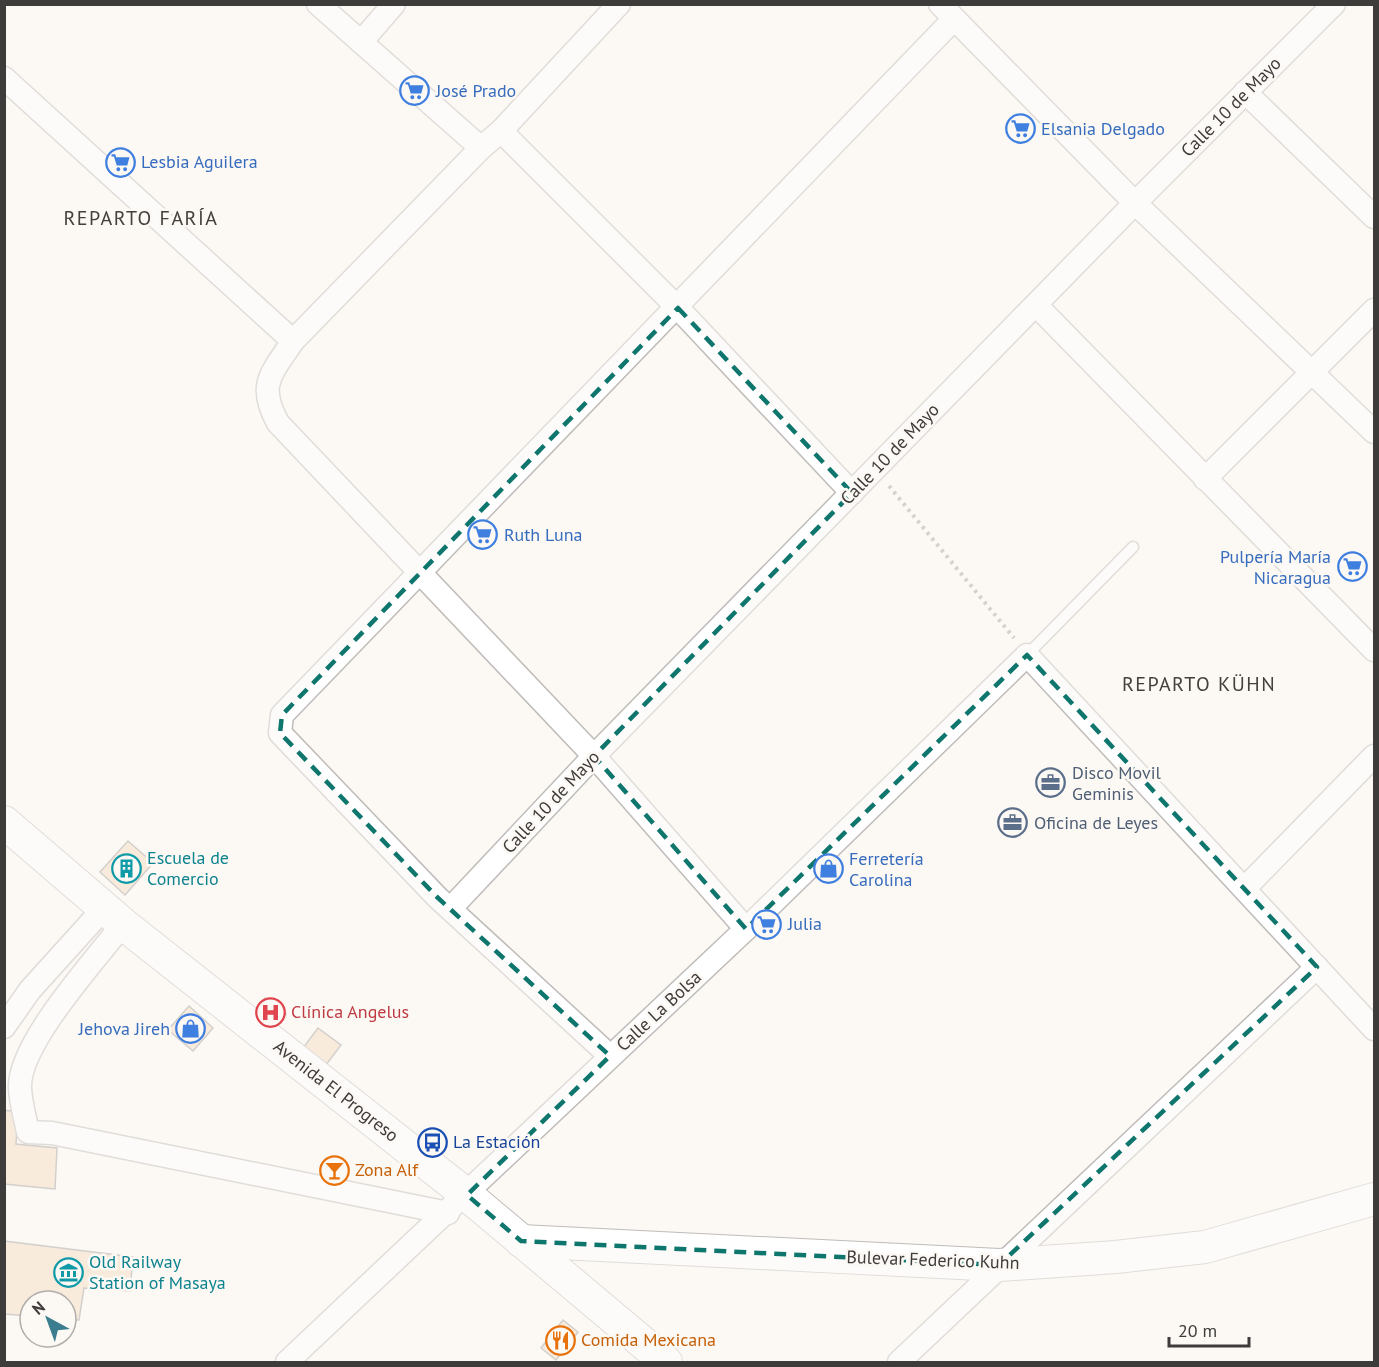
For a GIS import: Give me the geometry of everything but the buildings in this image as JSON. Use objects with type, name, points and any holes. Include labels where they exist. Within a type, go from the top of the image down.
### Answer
[{"type":"street","points":[[318,4],[481,148]]},
{"type":"street","points":[[361,42],[394,4]]},
{"type":"street","points":[[619,4],[501,131],[481,148],[293,341],[269,378],[267,403],[278,423],[594,756],[746,929]]},
{"type":"street","name":"Calle 10 de Mayo","points":[[451,908],[594,756],[1334,4]]},
{"type":"street","points":[[610,1056],[437,897],[280,733],[282,715],[678,308],[947,12],[1136,203],[1374,432]]},
{"type":"street","points":[[4,78],[293,341]]},
{"type":"street","points":[[1245,92],[1374,218]]},
{"type":"street","points":[[501,131],[678,308],[852,493]]},
{"type":"street","points":[[1036,305],[1374,650]]},
{"type":"street","points":[[1205,479],[1374,310]]},
{"type":"street","points":[[1027,655],[1374,1029]]},
{"type":"street","name":"Calle La Bolsa","points":[[286,1362],[457,1204],[746,929],[1027,655]]},
{"type":"street","points":[[1245,888],[1374,756]]},
{"type":"street","name":"Avenida El Progreso","points":[[4,822],[457,1204],[521,1241],[666,1362]]},
{"type":"street","points":[[4,1027],[30,990],[114,915]]},
{"type":"street","points":[[114,915],[50,1016],[12,1082],[28,1132],[52,1133],[457,1204]]},
{"type":"street","points":[[899,1362],[999,1265],[1317,967]]},
{"type":"street","name":"Bulevar Federico Kuhn","points":[[521,1241],[999,1265],[1116,1257],[1205,1247],[1374,1199]]},
{"type":"lane","points":[[1027,655],[1133,547]]},
{"type":"path","points":[[876,469],[1027,655]]},
{"type":"highlighted area","points":[[678,308],[852,493],[594,756],[746,929],[1027,655],[1317,967],[999,1265],[521,1241],[467,1195],[610,1056],[437,897],[280,733],[282,715]]},
{"type":"place","name":"José Prado","points":[[415,91]]},
{"type":"place","name":"Elsania Delgado","points":[[1020,129]]},
{"type":"place","name":"Lesbia Aguilera","points":[[120,162]]},
{"type":"place","name":"Ruth Luna","points":[[483,535]]},
{"type":"place","name":"Pulpería María Nicaragua","points":[[1352,567]]},
{"type":"place","name":"Disco Movil Geminis","points":[[1051,783]]},
{"type":"place","name":"Oficina de Leyes","points":[[1013,823]]},
{"type":"place","name":"Escuela de Comercio","points":[[126,868]]},
{"type":"place","name":"Ferretería Carolina","points":[[828,869]]},
{"type":"place","name":"Julia","points":[[767,924]]},
{"type":"place","name":"Clínica Angelus","points":[[270,1012]]},
{"type":"place","name":"Jehova Jireh","points":[[191,1029]]},
{"type":"place","name":"La Estación","points":[[432,1142]]},
{"type":"place","name":"Zona Alf","points":[[334,1170]]},
{"type":"place","name":"Old Railway Station of Masaya","points":[[68,1272]]},
{"type":"place","name":"Comida Mexicana","points":[[560,1340]]},
{"type":"district","name":"REPARTO FARÍA","points":[[141,218]]},
{"type":"district","name":"REPARTO KÜHN","points":[[1199,684]]}]
